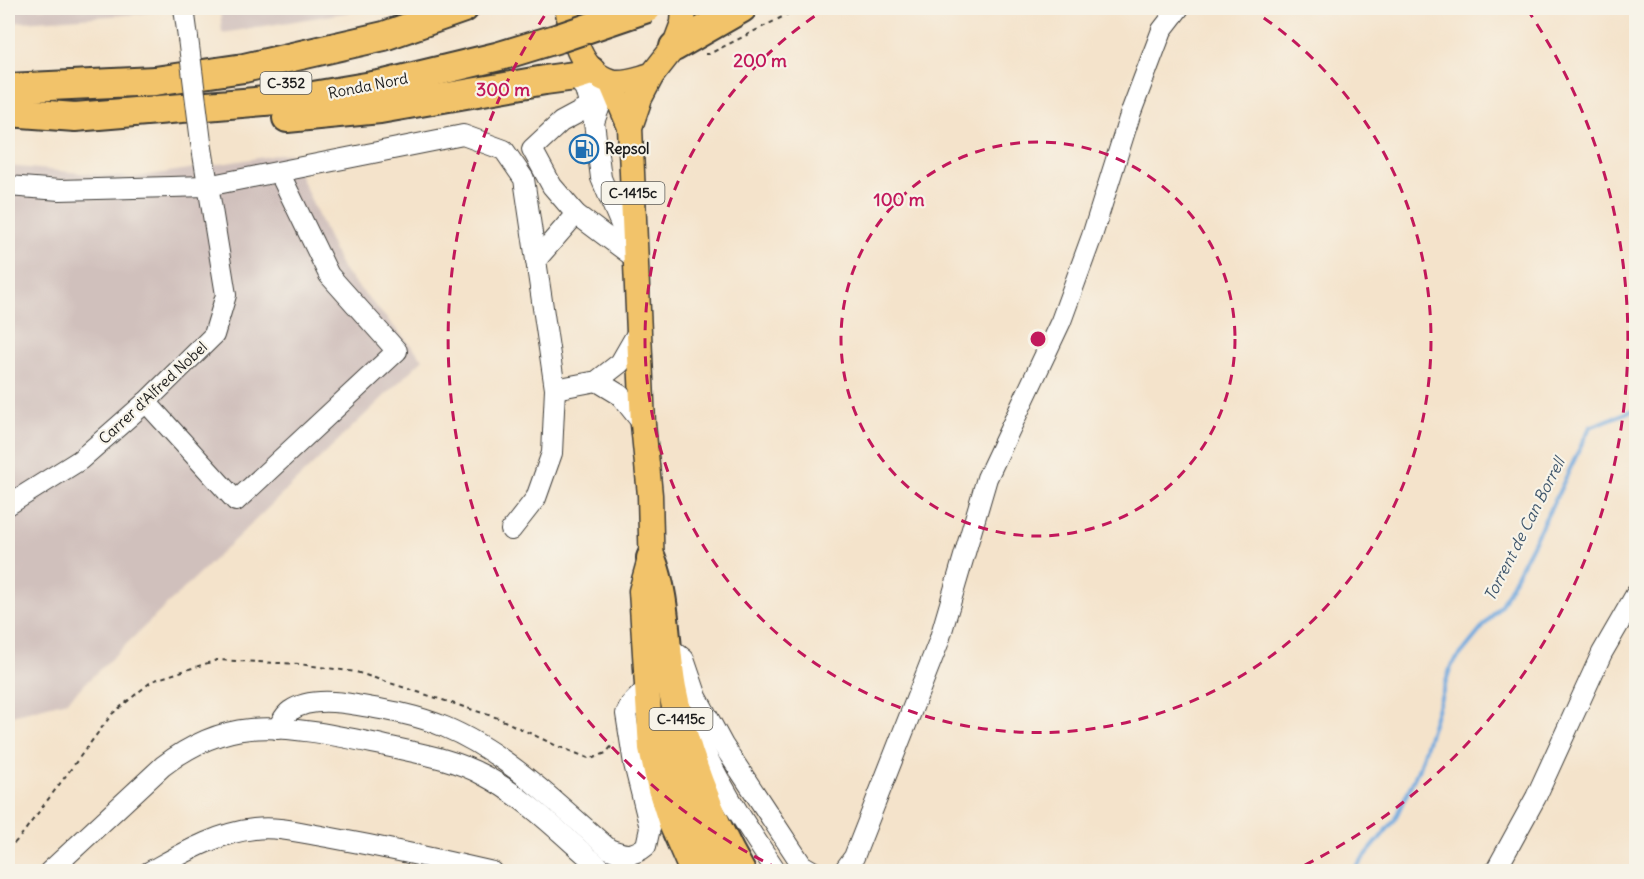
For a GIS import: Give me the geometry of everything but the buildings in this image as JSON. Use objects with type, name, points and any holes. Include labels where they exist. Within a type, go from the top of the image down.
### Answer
[{"type":"highway","points":[[8,88],[155,81],[243,68],[384,36],[464,8]]},
{"type":"highway","name":"Ronda Nord","points":[[8,94],[30,97],[133,98],[259,87],[432,59],[498,42],[604,8]]},
{"type":"highway","name":"Ronda Nord","points":[[8,112],[75,117],[214,107],[311,96],[384,84],[500,56],[562,23],[647,8]]},
{"type":"highway","points":[[687,50],[742,8]]},
{"type":"highway","points":[[75,117],[161,122],[242,122],[380,109],[545,80],[596,77]]},
{"type":"highway","name":"C-1415c","points":[[651,558],[659,578],[672,688],[696,774],[722,840],[741,872]]},
{"type":"main road","name":"C-1415c","points":[[684,8],[683,23],[687,50],[652,75],[640,98],[630,127],[643,424],[650,495],[651,558],[660,690],[686,804],[716,872]]},
{"type":"main road","name":"C-1415c","points":[[562,23],[630,127]]},
{"type":"main road","points":[[596,77],[630,81],[652,75]]},
{"type":"main road","name":"C-1415c","points":[[651,558],[640,591],[651,748],[671,824],[692,872]]},
{"type":"street","name":"Carrer d'Alfred Nobel","points":[[8,506],[80,460],[146,402],[214,335],[226,295],[207,186],[184,8]]},
{"type":"street","points":[[843,872],[854,857],[939,641],[987,478],[1061,321],[1162,30],[1179,8]]},
{"type":"street","points":[[596,77],[585,89],[592,115],[601,178],[635,258]]},
{"type":"street","points":[[596,77],[600,106],[592,115],[561,122],[532,149],[552,186],[576,214],[635,258]]},
{"type":"street","points":[[8,186],[60,189],[207,186],[463,135],[504,150],[524,179],[555,389],[552,453],[536,498],[511,530]]},
{"type":"street","points":[[146,402],[236,501],[397,351],[329,274],[279,171]]},
{"type":"street","points":[[536,260],[576,214]]},
{"type":"street","points":[[555,389],[597,381],[620,363],[639,330]]},
{"type":"street","points":[[597,381],[620,395],[643,424]]},
{"type":"street","points":[[650,495],[668,575],[674,651],[681,695],[697,737],[730,798],[777,872]]},
{"type":"street","points":[[1495,872],[1536,797],[1602,653],[1636,594]]},
{"type":"street","points":[[674,651],[684,660],[697,697],[723,746],[802,865],[814,872]]},
{"type":"street","points":[[277,729],[291,711],[309,703],[343,702],[396,712],[444,726],[496,755],[609,849],[622,855],[631,854],[646,846],[650,828],[634,764],[626,714],[631,704],[647,688]]},
{"type":"street","points":[[49,872],[163,766],[180,753],[195,744],[232,732],[250,729],[329,734],[438,757],[481,774],[516,795],[601,868],[609,872]]},
{"type":"street","points":[[149,872],[189,850],[226,835],[255,828],[271,828],[493,872]]},
{"type":"path","points":[[687,50],[709,54],[800,8]]},
{"type":"shaded area","points":[[8,8],[170,8],[139,14],[8,23]]},
{"type":"shaded area","points":[[220,8],[362,8],[350,12],[222,33]]},
{"type":"shaded area","points":[[290,153],[342,269],[423,359],[67,701],[8,716],[8,166],[131,178]]},
{"type":"waterway","name":"Torrent de Can Borrell","points":[[1352,872],[1394,821],[1418,770],[1451,666],[1501,605],[1590,427],[1636,409]]},
{"type":"place","name":"Repsol","points":[[584,149]]}]
